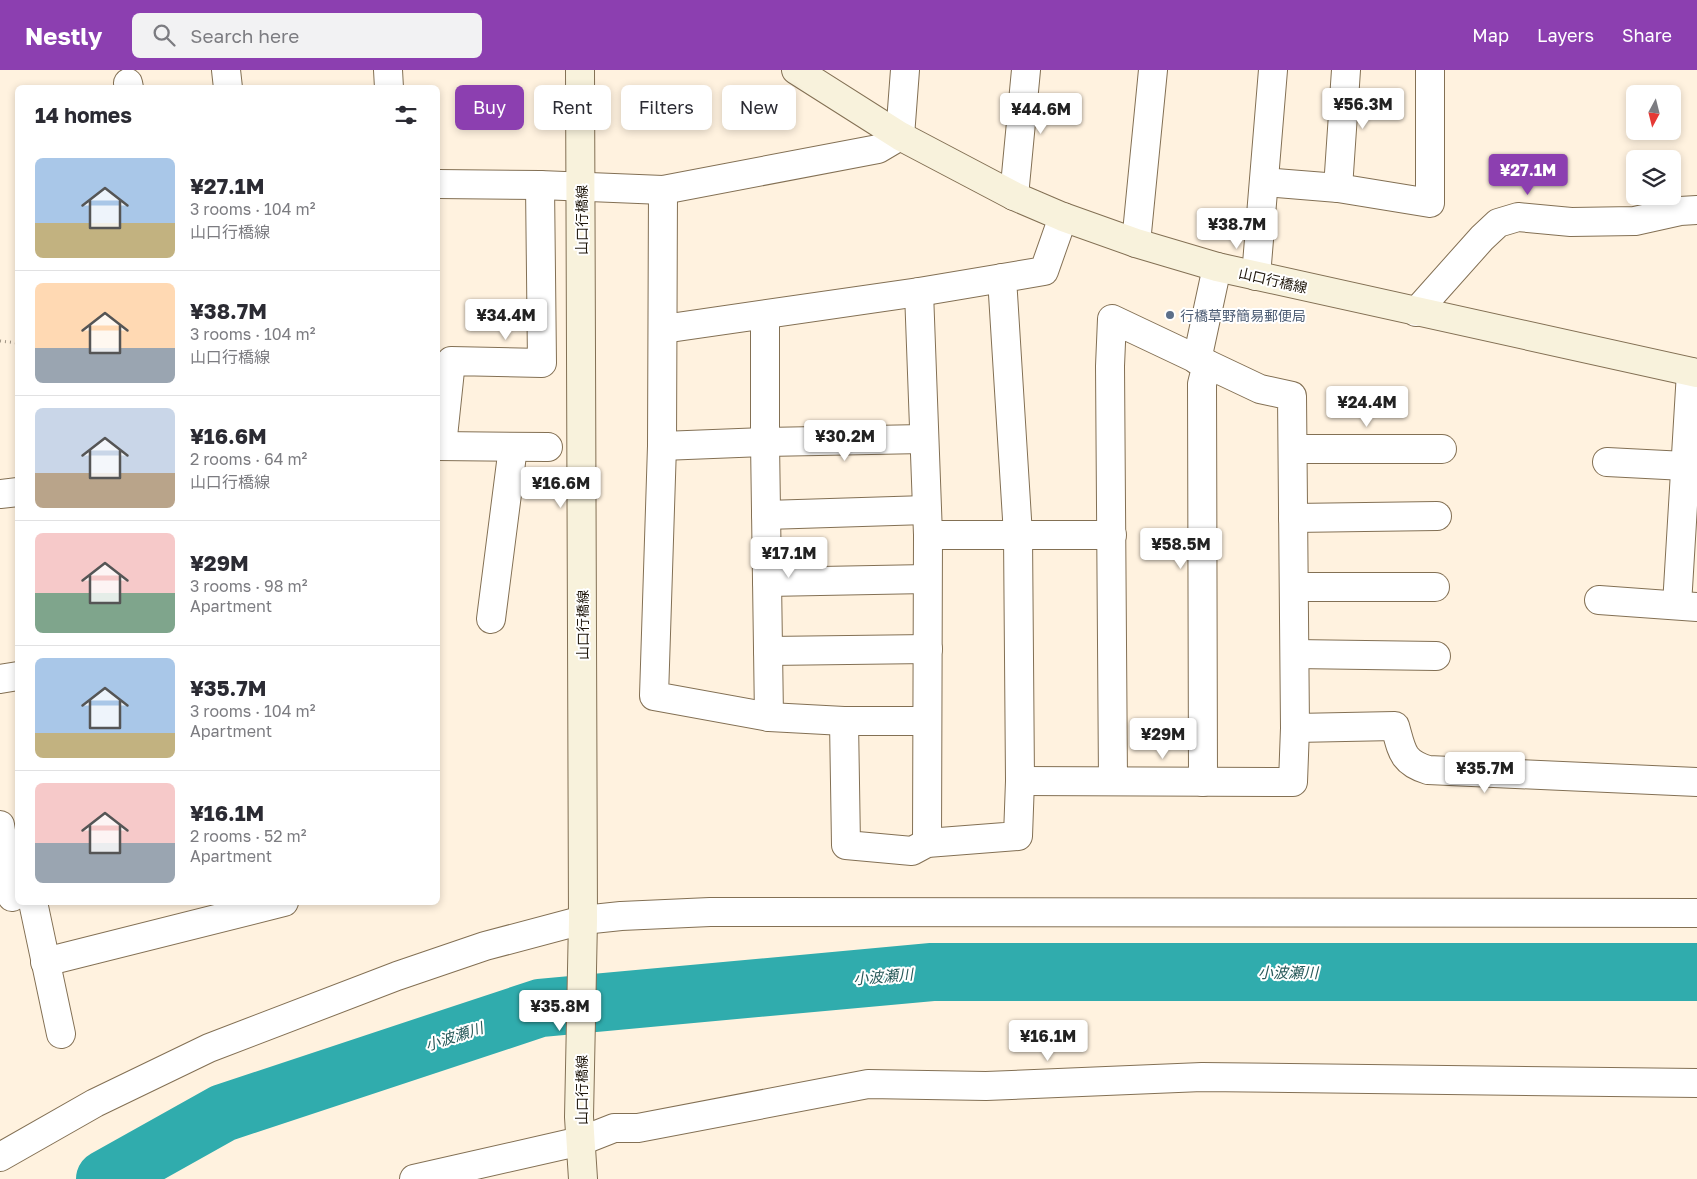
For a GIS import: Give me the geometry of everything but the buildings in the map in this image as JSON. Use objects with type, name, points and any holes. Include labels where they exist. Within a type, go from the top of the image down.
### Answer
[{"type":"main road","name":"山口行橋線","points":[[580,70],[584,920],[580,1129],[583,1179]]},
{"type":"main road","name":"山口行橋線","points":[[796,70],[900,136],[1014,196],[1063,217],[1136,243],[1216,267],[1694,372]]},
{"type":"street","points":[[226,70],[228,85]]},
{"type":"street","points":[[388,70],[389,85]]},
{"type":"street","points":[[440,184],[540,185],[663,190],[878,149],[900,136],[905,70]]},
{"type":"street","points":[[1014,196],[1026,70]]},
{"type":"street","points":[[1136,243],[1153,70]]},
{"type":"street","points":[[1256,276],[1273,70]]},
{"type":"street","points":[[1338,188],[1346,70]]},
{"type":"street","points":[[1264,182],[1338,188],[1430,203],[1430,70]]},
{"type":"street","points":[[540,185],[542,363],[451,361],[440,446],[548,447]]},
{"type":"street","points":[[663,190],[662,446],[654,696],[769,717],[844,721],[927,721]]},
{"type":"street","points":[[1416,312],[1482,238],[1498,223],[1518,217],[1571,222],[1635,221],[1680,211],[1697,210]]},
{"type":"street","points":[[663,329],[766,316],[1044,271],[1063,217]]},
{"type":"street","points":[[1203,782],[1202,362],[1216,267]]},
{"type":"street","points":[[844,721],[846,845],[912,852],[927,843],[1018,836],[1020,781],[1018,535],[1002,278]]},
{"type":"street","points":[[919,292],[927,522],[927,843]]},
{"type":"street","points":[[766,316],[765,442],[769,717]]},
{"type":"street","points":[[1020,781],[1293,782],[1295,728],[1292,396],[1260,389],[1112,319],[1110,366],[1113,781]]},
{"type":"street","points":[[1598,600],[1687,606],[1685,466],[1694,372]]},
{"type":"street","points":[[662,446],[765,442],[924,440]]},
{"type":"street","points":[[491,619],[513,447]]},
{"type":"street","points":[[1293,449],[1442,449]]},
{"type":"street","points":[[1608,462],[1685,466]]},
{"type":"street","points":[[0,494],[15,492]]},
{"type":"street","points":[[766,515],[927,522],[1018,535],[1112,535]]},
{"type":"street","points":[[1293,518],[1437,516]]},
{"type":"street","points":[[767,582],[927,579]]},
{"type":"street","points":[[1294,587],[1436,587]]},
{"type":"street","points":[[768,651],[928,649]]},
{"type":"street","points":[[1294,654],[1436,656]]},
{"type":"street","points":[[0,679],[15,676]]},
{"type":"street","points":[[1295,728],[1395,726],[1404,757],[1414,766],[1428,770],[1697,782]]},
{"type":"street","points":[[0,825],[15,893]]},
{"type":"street","points":[[19,905],[45,962],[61,1034]]},
{"type":"street","points":[[45,962],[272,905]]},
{"type":"street","points":[[0,1157],[95,1103],[208,1048],[397,976],[485,946],[584,920],[621,916],[710,912],[1697,913]]},
{"type":"street","points":[[414,1179],[580,1129],[638,1128],[868,1084],[986,1086],[1202,1077],[1697,1083]]},
{"type":"path","points":[[0,340],[15,342]]},
{"type":"waterway","name":"小波瀬川","points":[[105,1179],[223,1113],[540,1008],[932,972],[1697,972]]},
{"type":"place","name":"行橋草野簡易郵便局","points":[[1170,315]]}]
